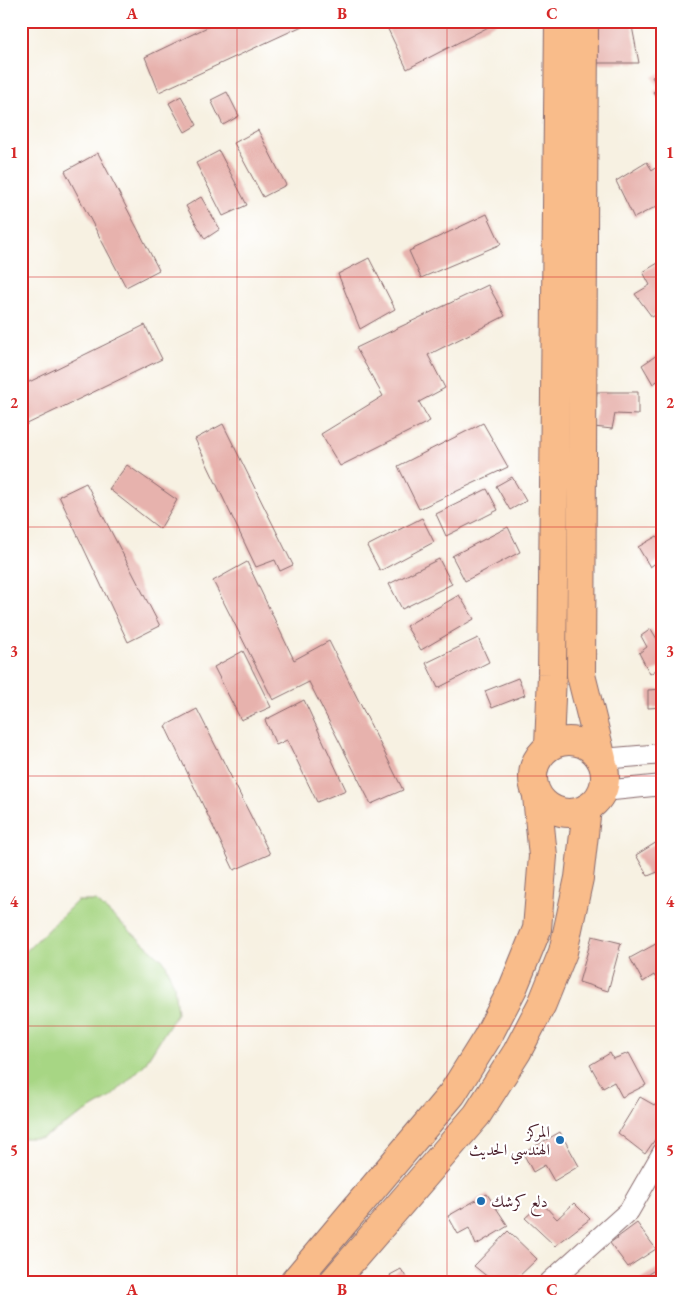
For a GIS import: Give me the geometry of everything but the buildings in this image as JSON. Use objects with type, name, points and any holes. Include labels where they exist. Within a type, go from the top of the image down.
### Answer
[{"type":"main road","points":[[550,746],[559,21]]},
{"type":"main road","points":[[333,1282],[477,1115],[517,1052],[542,1004],[563,952],[595,799],[605,780],[602,759],[581,675],[584,21]]},
{"type":"main road","points":[[294,1282],[452,1094],[488,1038],[513,988],[536,929],[543,856],[537,796],[533,785],[533,768],[541,753],[560,741],[578,742],[594,750],[602,759]]},
{"type":"main road","points":[[537,796],[549,807],[565,813],[595,799]]},
{"type":"street","points":[[602,759],[663,754]]},
{"type":"street","points":[[595,799],[663,785]]},
{"type":"street","points":[[550,1282],[629,1211],[663,1152]]},
{"type":"green space","points":[[77,901],[96,901],[165,962],[174,985],[177,1013],[144,1065],[111,1097],[42,1138],[23,1138],[21,1136],[21,956]]},
{"type":"place","name":"المركز الهندسي الحديث","points":[[560,1140]]},
{"type":"place","name":"دلع كرشك","points":[[481,1201]]}]
